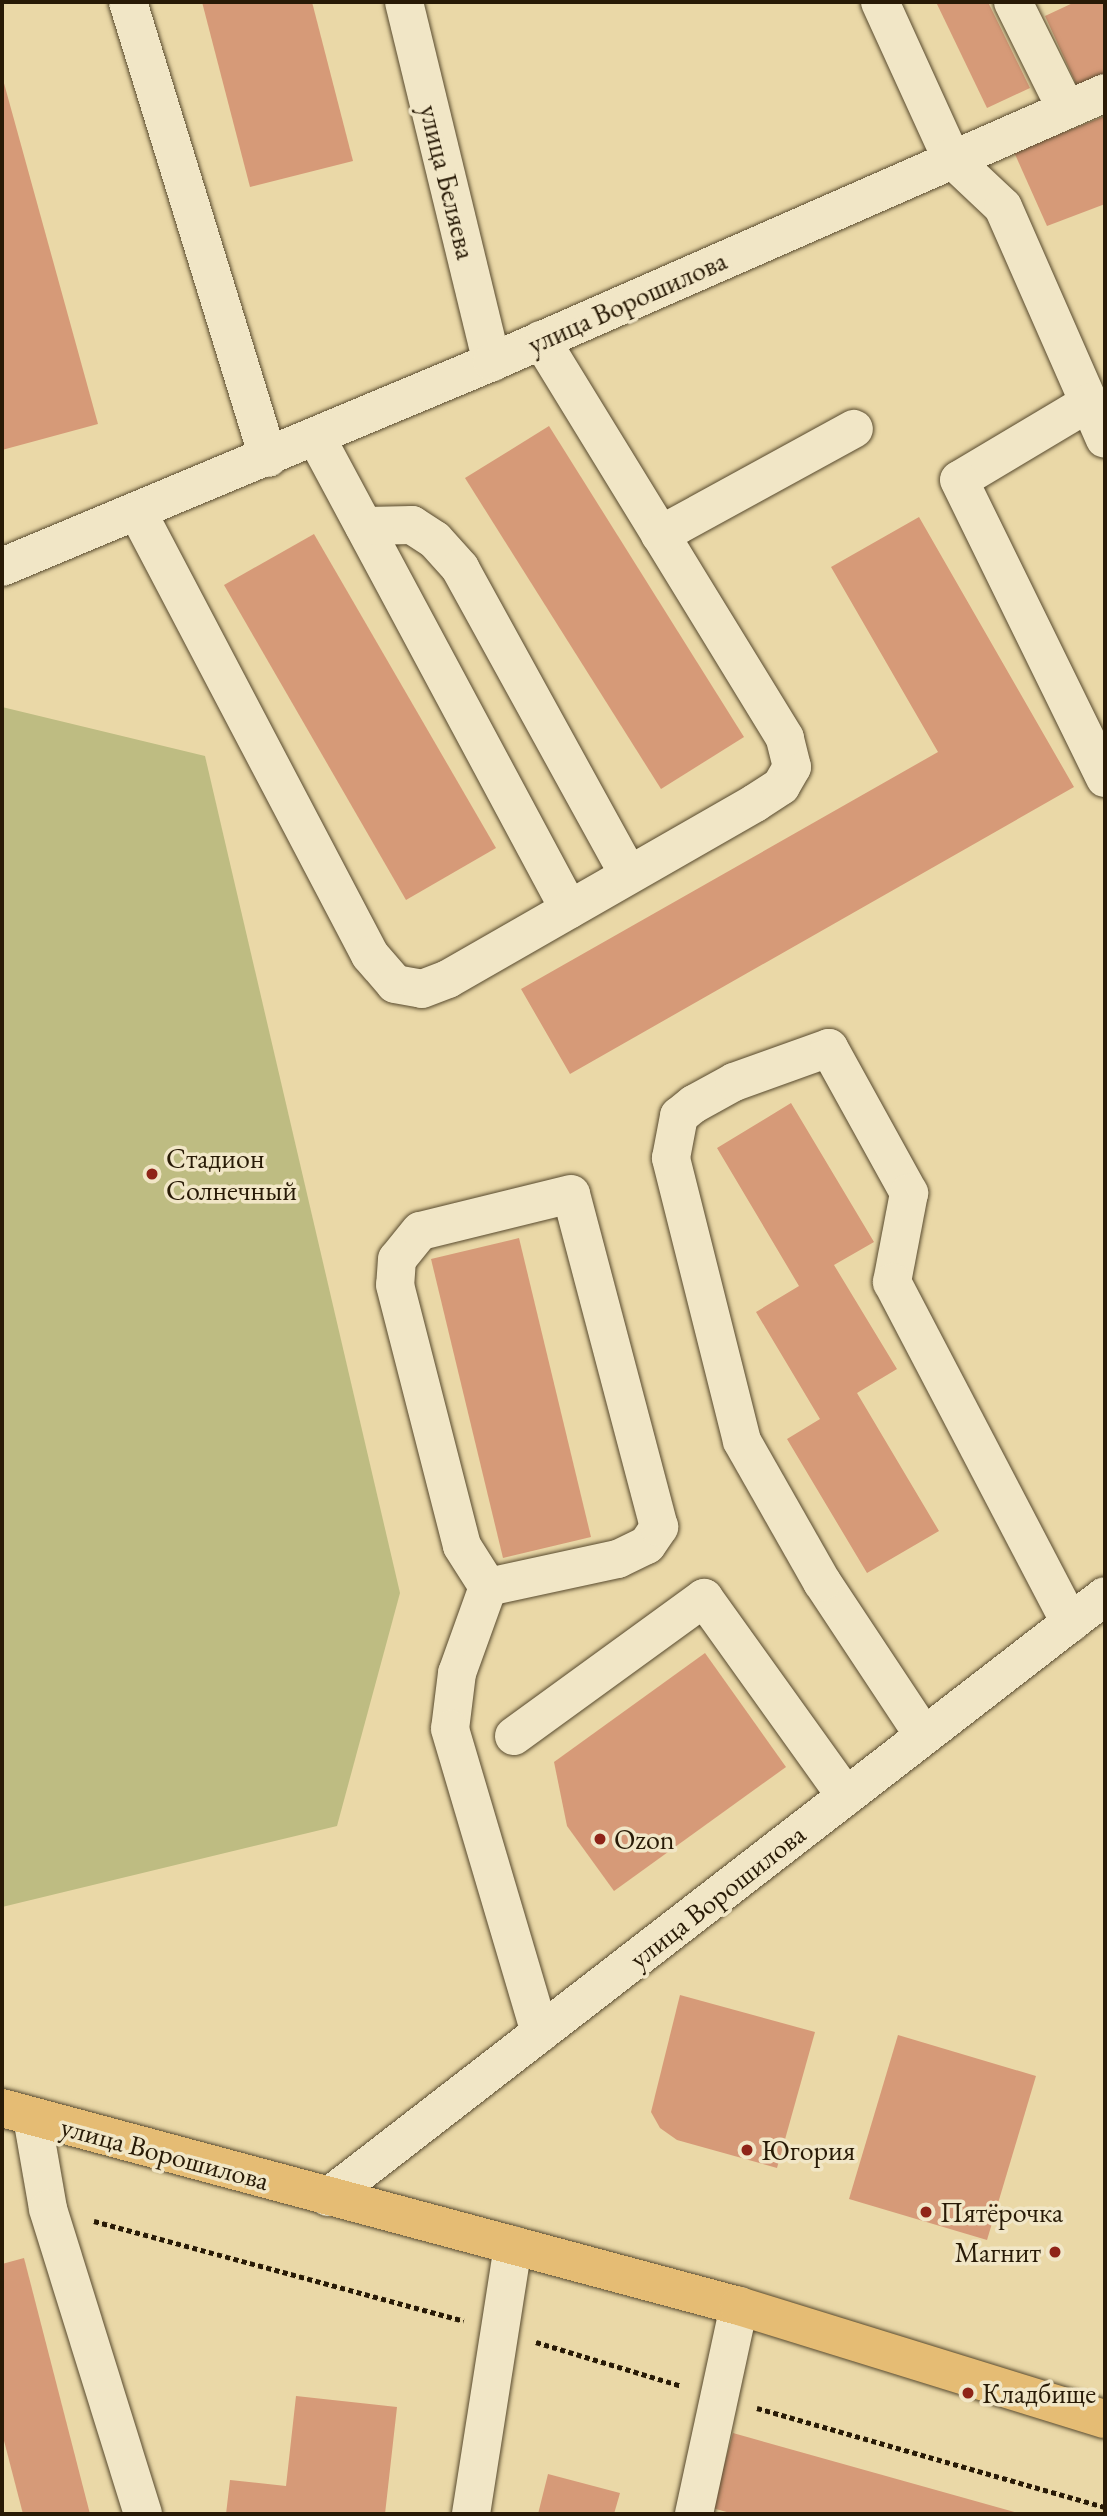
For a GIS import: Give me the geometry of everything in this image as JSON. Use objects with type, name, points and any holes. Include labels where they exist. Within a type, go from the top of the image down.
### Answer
[{"type":"main road","name":"улица Ворошилова","points":[[17,2113],[739,2306],[1105,2419]]},
{"type":"street","points":[[128,2],[268,458]]},
{"type":"street","name":"улица Беляева","points":[[404,2],[492,362]]},
{"type":"street","points":[[880,2],[951,158],[1003,207],[1105,439]]},
{"type":"street","points":[[1021,4],[1066,109]]},
{"type":"street","name":"улица Ворошилова","points":[[2,567],[138,513],[492,362],[951,158],[1105,93]]},
{"type":"street","points":[[138,513],[370,955],[395,984],[422,989],[447,979],[764,798],[781,786],[792,767],[785,738],[541,340]]},
{"type":"street","points":[[1090,402],[959,480],[1105,778]]},
{"type":"street","points":[[660,535],[854,429]]},
{"type":"street","points":[[316,437],[569,909]]},
{"type":"street","points":[[364,526],[412,525],[435,540],[460,568],[629,875]]},
{"type":"street","points":[[924,1736],[822,1582],[742,1441],[671,1158],[679,1116],[694,1104],[734,1082],[829,1048],[909,1193],[892,1282],[1070,1623]]},
{"type":"street","points":[[571,1194],[659,1527],[647,1545],[618,1559],[488,1587],[462,1546],[396,1285],[397,1259],[420,1231],[571,1194]]},
{"type":"street","points":[[488,1587],[457,1673],[450,1729],[540,2033]]},
{"type":"street","name":"улица Ворошилова","points":[[328,2197],[1105,1596]]},
{"type":"street","points":[[514,1735],[704,1598],[846,1796]]},
{"type":"street","points":[[17,2113],[143,2514]]},
{"type":"street","points":[[471,2514],[513,2245]]},
{"type":"street","points":[[694,2514],[717,2397],[739,2306]]},
{"type":"path","points":[[48,2209],[500,2331],[717,2397],[1105,2507]]},
{"type":"shaded area","name":"Стадион Солнечный","points":[[2,707],[205,756],[400,1593],[337,1826],[2,1907]]},
{"type":"building","points":[[202,2],[312,2],[353,161],[250,187]]},
{"type":"building","points":[[936,2],[988,2],[1030,88],[987,108]]},
{"type":"building","points":[[1075,2],[1105,2],[1105,73],[1077,86],[1045,16]]},
{"type":"building","points":[[2,76],[98,424],[2,450]]},
{"type":"building","points":[[1105,116],[1105,204],[1047,226],[1014,152]]},
{"type":"building","points":[[549,426],[744,737],[661,789],[465,478]]},
{"type":"building","points":[[919,517],[1074,787],[570,1074],[521,989],[938,752],[831,567]]},
{"type":"building","points":[[314,534],[496,848],[406,900],[224,585]]},
{"type":"building","points":[[791,1103],[874,1242],[834,1265],[897,1369],[857,1393],[939,1531],[867,1573],[787,1439],[820,1419],[756,1312],[799,1286],[717,1148]]},
{"type":"building","points":[[519,1238],[591,1537],[503,1558],[431,1259]]},
{"type":"building","points":[[705,1653],[786,1767],[614,1891],[567,1826],[554,1762]]},
{"type":"building","points":[[680,1995],[815,2032],[777,2168],[677,2140],[660,2128],[651,2112]]},
{"type":"building","points":[[898,2035],[1036,2076],[987,2240],[849,2199]]},
{"type":"building","points":[[24,2258],[90,2514],[23,2514],[2,2433],[2,2264]]},
{"type":"building","points":[[296,2396],[397,2407],[385,2514],[226,2514],[230,2480],[286,2486]]},
{"type":"building","points":[[733,2433],[1018,2514],[734,2514],[712,2508]]},
{"type":"building","points":[[548,2474],[620,2493],[614,2514],[538,2514]]},
{"type":"place","name":"Стадион Солнечный","points":[[152,1174]]},
{"type":"place","name":"Ozon","points":[[600,1839]]},
{"type":"place","name":"Югория","points":[[747,2150]]},
{"type":"place","name":"Пятёрочка","points":[[926,2212]]},
{"type":"place","name":"Магнит","points":[[1055,2252]]},
{"type":"place","name":"Кладбище","points":[[968,2393]]}]
